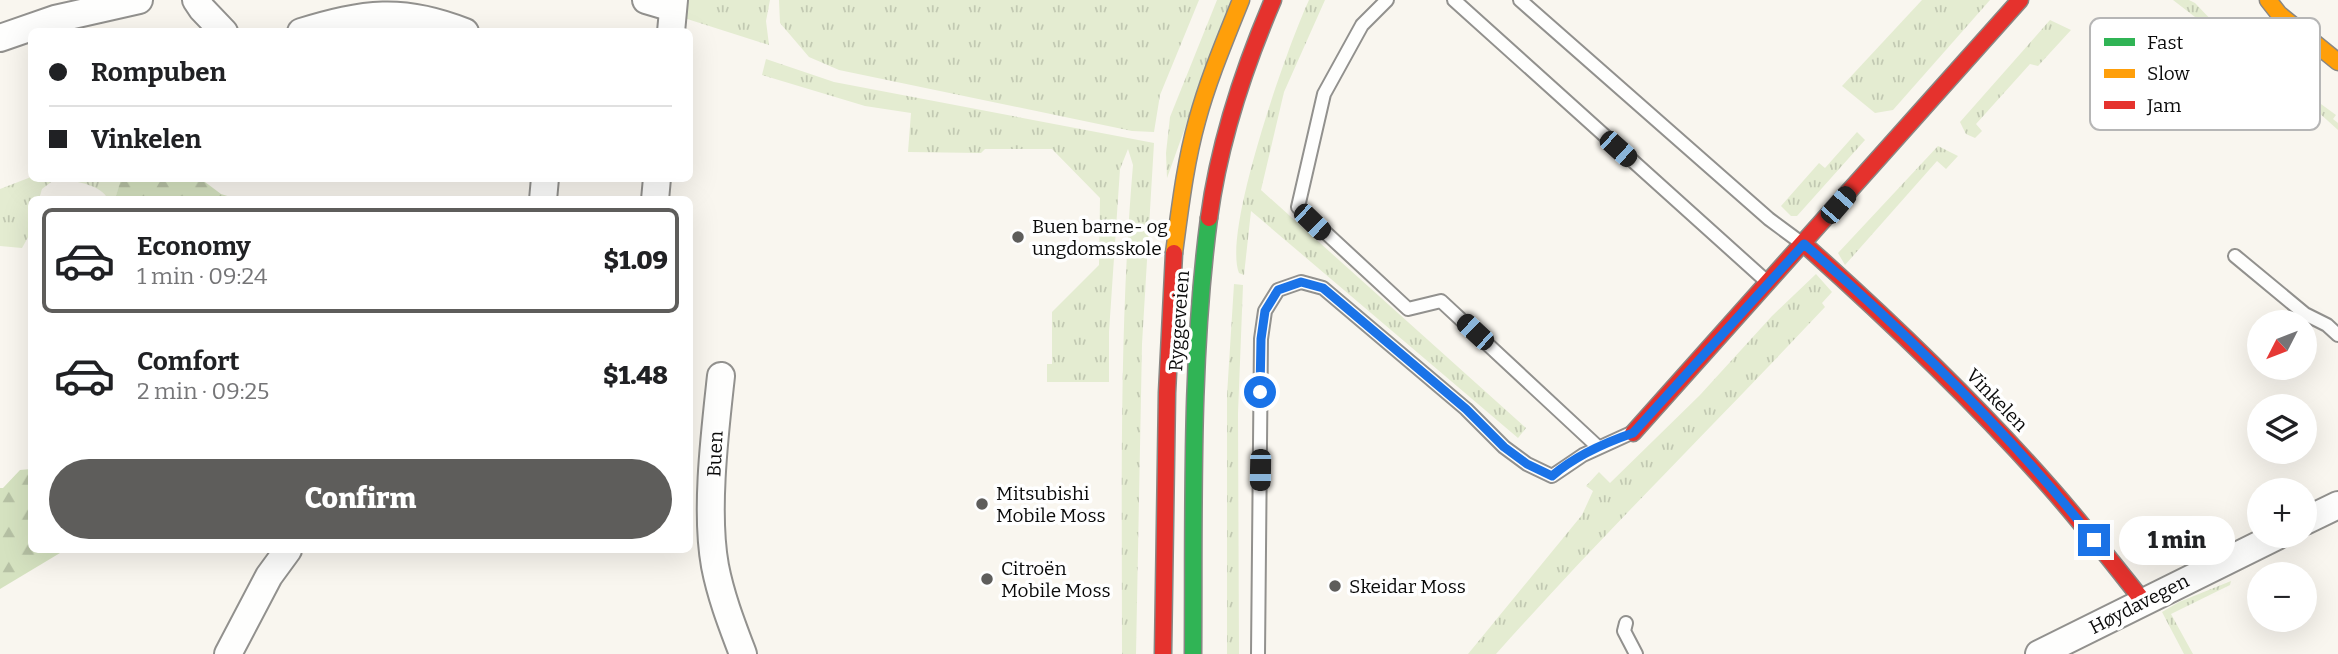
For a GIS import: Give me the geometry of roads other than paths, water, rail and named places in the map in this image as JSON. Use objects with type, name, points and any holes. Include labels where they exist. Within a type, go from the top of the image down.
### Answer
[{"type":"main road","name":"Ryggeveien","points":[[1163,654],[1169,300],[1179,212],[1194,134],[1214,68],[1241,0]]},
{"type":"main road","name":"Ryggeveien","points":[[1193,654],[1196,351],[1206,237],[1228,125],[1261,26],[1273,0]]},
{"type":"main road","points":[[1633,433],[2020,0]]},
{"type":"main road","points":[[2261,3],[2284,18]]},
{"type":"main road","points":[[2320,47],[2338,62]]},
{"type":"main road","name":"Vinkelen","points":[[1804,244],[1849,283],[1970,401],[2049,486],[2143,601]]},
{"type":"street","points":[[29,28],[55,19],[139,0]]},
{"type":"street","points":[[196,0],[220,28]]},
{"type":"street","points":[[646,0],[673,13]]},
{"type":"street","points":[[316,28],[354,18],[389,14],[422,18],[453,28]]},
{"type":"street","points":[[0,38],[28,28]]},
{"type":"street","name":"Buen","points":[[721,376],[713,485],[701,532],[715,565],[726,611],[743,654]]},
{"type":"street","points":[[2317,516],[2338,505]]},
{"type":"street","name":"Høydavegen","points":[[2039,654],[2252,548]]},
{"type":"street","points":[[228,654],[268,576],[286,553]]},
{"type":"lane","points":[[1387,0],[1362,26],[1324,94],[1298,207],[1408,310],[1441,301],[1598,447]]},
{"type":"lane","points":[[1454,0],[1768,282]]},
{"type":"lane","points":[[1520,0],[1769,219],[1804,244]]},
{"type":"lane","points":[[2235,256],[2305,314],[2327,325],[2338,335]]},
{"type":"lane","points":[[1258,654],[1261,339],[1265,311],[1278,290],[1301,282],[1323,288],[1466,409],[1504,447],[1527,464],[1552,476],[1598,447],[1633,433]]},
{"type":"lane","points":[[1626,623],[1624,631],[1636,654]]},
{"type":"place","name":"Buen barne- og ungdomsskole","points":[[1018,237]]},
{"type":"place","name":"Mitsubishi Mobile Moss","points":[[982,504]]},
{"type":"place","name":"Citroën Mobile Moss","points":[[987,579]]},
{"type":"place","name":"Skeidar Moss","points":[[1335,586]]}]
